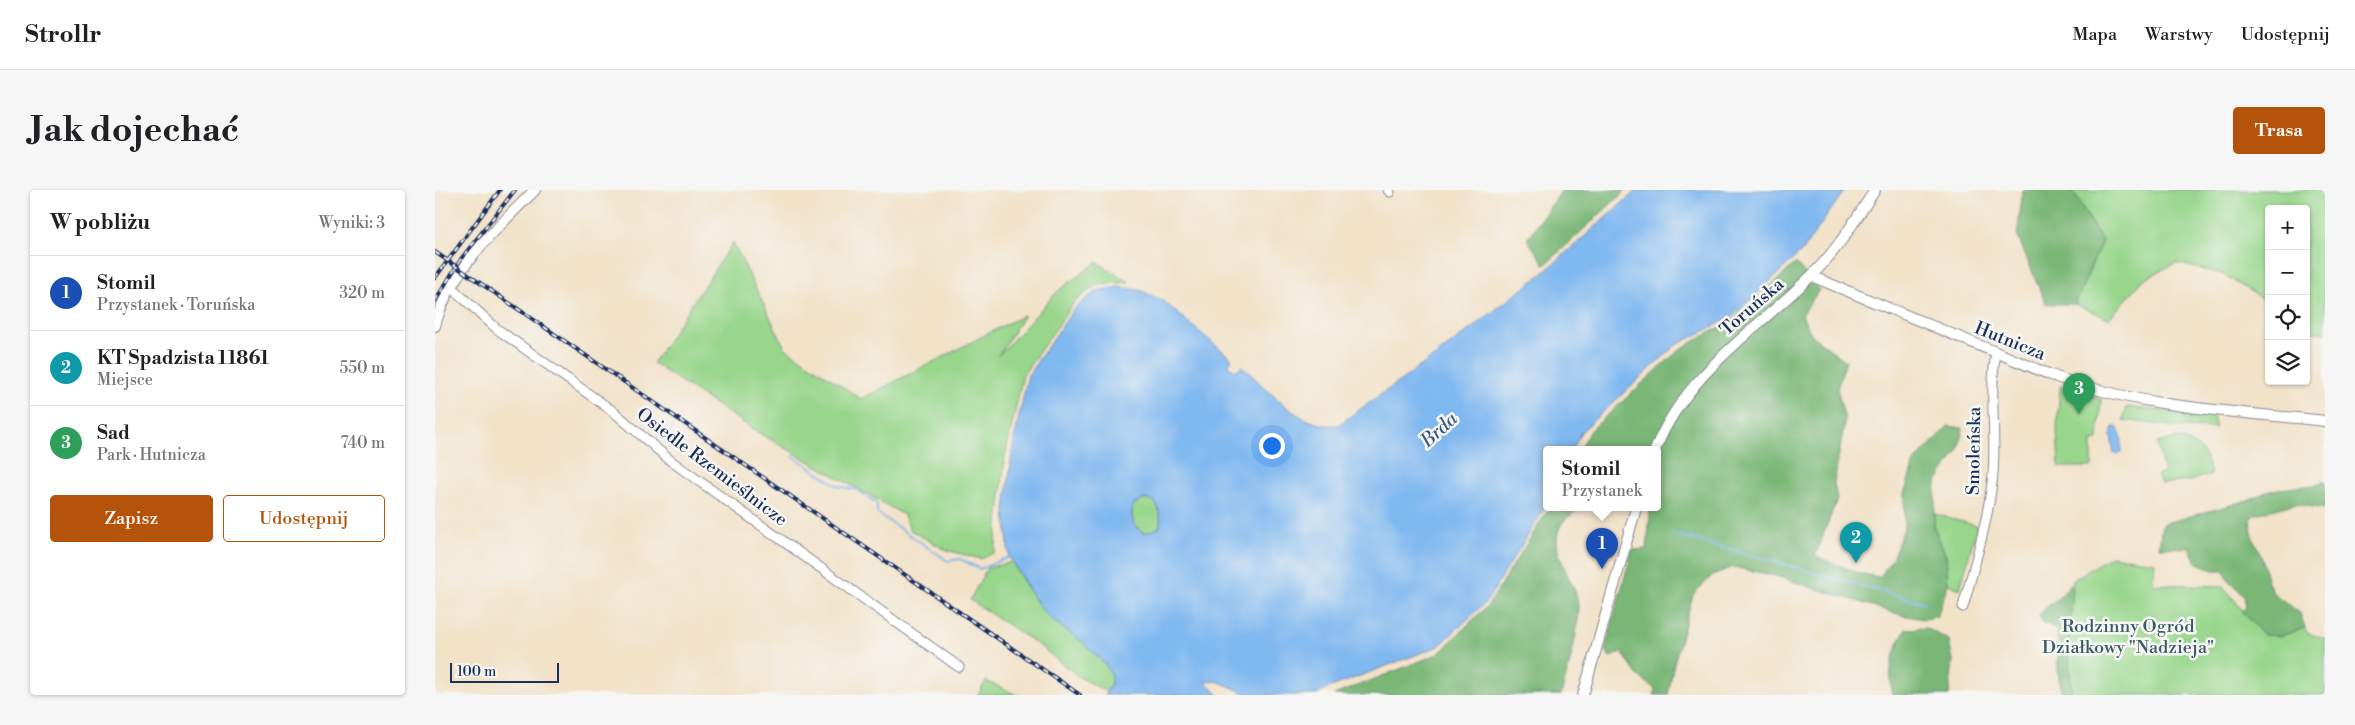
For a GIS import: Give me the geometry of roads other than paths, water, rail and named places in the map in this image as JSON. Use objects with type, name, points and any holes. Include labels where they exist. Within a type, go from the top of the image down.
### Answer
[{"type":"street","points":[[435,326],[442,304],[467,262],[535,190]]},
{"type":"street","name":"Toruńska","points":[[1657,446],[1677,409],[1703,375],[1811,276],[1839,244],[1875,190]]},
{"type":"street","name":"Hutnicza","points":[[1811,276],[2065,380],[2119,396],[2163,404],[2325,421]]},
{"type":"street","name":"Osiedle Rzemieślnicze","points":[[451,288],[497,329],[614,412],[671,461],[959,667]]},
{"type":"street","name":"Smoleńska","points":[[1963,607],[1981,540],[1993,482],[1991,391],[1996,352]]},
{"type":"street","points":[[1583,695],[1635,511]]},
{"type":"water","name":"Brda","points":[[1637,190],[1845,190],[1803,250],[1732,317],[1676,345],[1581,432],[1574,446],[1543,446],[1543,510],[1487,601],[1439,646],[1331,687],[1317,695],[1249,695],[1217,681],[1206,682],[1219,695],[1105,695],[1111,684],[1111,674],[1105,664],[1080,640],[1052,620],[1040,607],[1009,557],[1005,509],[1014,439],[1028,375],[1074,309],[1096,291],[1118,287],[1139,290],[1162,300],[1232,359],[1228,365],[1235,371],[1242,366],[1285,406],[1298,415],[1324,425],[1338,425],[1442,351],[1542,274]],"holes":[[[1144,499],[1154,501],[1160,514],[1159,528],[1145,533],[1141,531],[1133,521],[1134,504]]]},
{"type":"water","points":[[2113,427],[2117,427],[2122,438],[2121,453],[2116,455],[2111,436]]},
{"type":"waterway","points":[[793,456],[838,486],[858,490],[877,504],[877,513],[948,561],[960,559],[980,569],[1009,557]]},
{"type":"waterway","points":[[1670,533],[1925,603]]},
{"type":"railway","points":[[435,278],[500,190]]},
{"type":"railway","points":[[435,301],[461,259],[515,190]]},
{"type":"railway","points":[[435,252],[1080,695]]},
{"type":"place","name":"Sad","points":[[2079,414]]},
{"type":"place","name":"KT Spadzista 11861","points":[[1856,563]]},
{"type":"place","name":"Stomil","points":[[1602,569]]},
{"type":"park label","name":"Rodzinny Ogród Działkowy \"Nadzieja\"","points":[[2128,636]]}]
